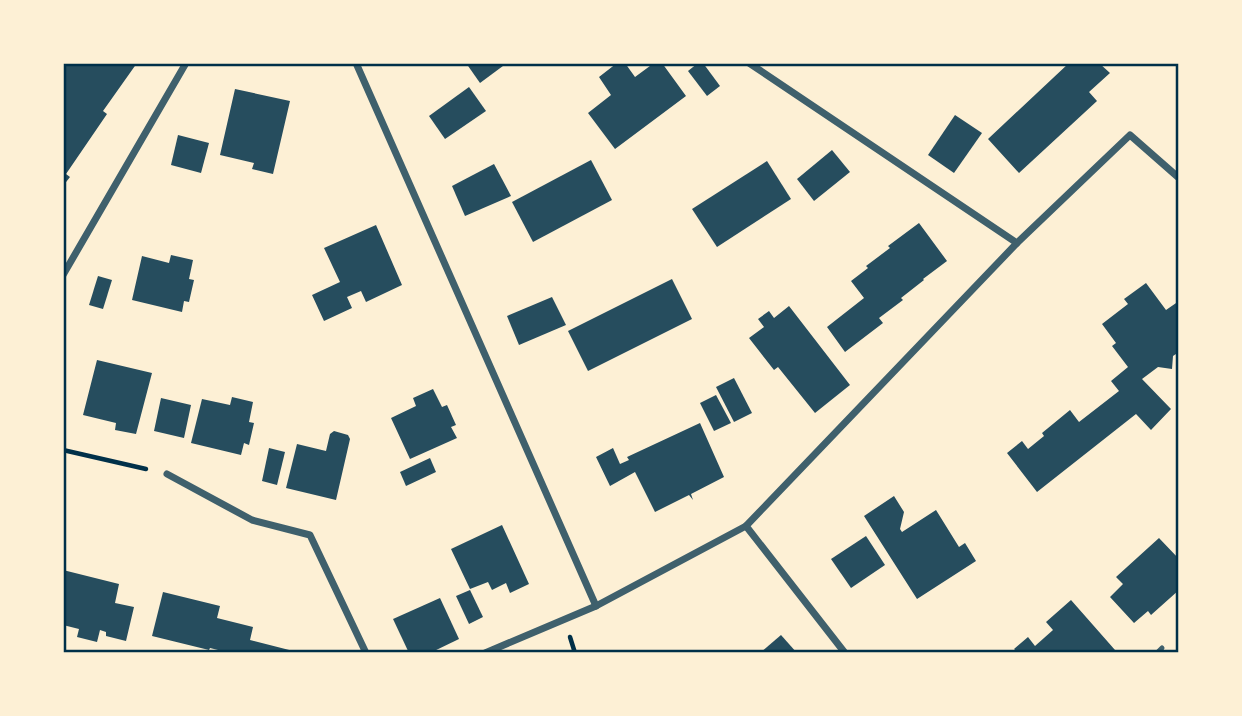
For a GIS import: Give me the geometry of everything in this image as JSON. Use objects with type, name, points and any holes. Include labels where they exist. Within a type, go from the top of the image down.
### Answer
[{"type":"street","points":[[63,275],[186,63]]},
{"type":"street","points":[[356,63],[596,606]]},
{"type":"street","points":[[749,63],[1017,243]]},
{"type":"street","points":[[485,653],[596,606],[746,526],[1017,243],[1130,135],[1179,178]]},
{"type":"street","points":[[167,474],[252,520],[310,535],[366,653]]},
{"type":"street","points":[[746,526],[845,653]]},
{"type":"path","points":[[63,450],[167,474]]},
{"type":"building","points":[[65,63],[137,63],[103,111],[107,114],[66,174],[70,177],[63,186],[63,66]]},
{"type":"building","points":[[466,63],[507,63],[480,83]]},
{"type":"building","points":[[617,63],[625,63],[635,77],[654,63],[662,63],[686,96],[615,149],[588,113],[611,95],[599,77]]},
{"type":"building","points":[[698,63],[703,63],[720,86],[707,96],[688,71]]},
{"type":"building","points":[[1069,63],[1099,63],[1110,73],[1089,92],[1097,101],[1019,173],[988,139]]},
{"type":"building","points":[[469,87],[486,111],[445,139],[429,116]]},
{"type":"building","points":[[235,89],[290,101],[273,174],[252,169],[254,163],[220,155]]},
{"type":"building","points":[[955,115],[982,133],[954,173],[928,155]]},
{"type":"building","points":[[178,135],[209,143],[201,173],[171,165]]},
{"type":"building","points":[[832,150],[850,172],[814,201],[797,179]]},
{"type":"building","points":[[591,160],[612,200],[533,242],[512,202]]},
{"type":"building","points":[[767,161],[791,199],[717,247],[692,209]]},
{"type":"building","points":[[494,164],[511,196],[465,216],[452,186]]},
{"type":"building","points":[[919,223],[947,261],[879,318],[883,323],[845,352],[827,327],[864,298],[851,281],[890,248],[888,246]]},
{"type":"building","points":[[376,225],[402,285],[366,302],[361,291],[347,297],[352,308],[324,321],[312,295],[340,282],[324,248]]},
{"type":"building","points":[[171,255],[193,260],[189,279],[194,280],[189,302],[184,301],[182,312],[132,300],[142,256],[169,263]]},
{"type":"building","points":[[98,276],[112,280],[103,309],[89,305]]},
{"type":"building","points":[[672,279],[692,319],[588,371],[568,331]]},
{"type":"building","points":[[1146,283],[1166,310],[1179,301],[1179,352],[1173,356],[1172,369],[1158,367],[1142,379],[1171,409],[1151,430],[1136,414],[1037,492],[1007,453],[1022,441],[1028,449],[1044,436],[1042,433],[1070,410],[1079,422],[1119,391],[1111,381],[1128,367],[1112,346],[1116,343],[1102,324],[1128,304],[1124,299]]},
{"type":"building","points":[[552,297],[566,325],[519,345],[507,316]]},
{"type":"building","points":[[789,306],[850,385],[815,413],[778,367],[774,370],[749,338],[764,327],[758,319],[769,311],[774,318]]},
{"type":"building","points":[[97,360],[152,373],[136,434],[115,430],[116,423],[83,415]]},
{"type":"building","points":[[734,378],[752,413],[734,422],[716,387]]},
{"type":"building","points":[[433,389],[442,407],[447,405],[456,425],[451,427],[457,438],[410,459],[391,418],[416,406],[413,398]]},
{"type":"building","points":[[716,395],[731,423],[714,431],[700,403]]},
{"type":"building","points":[[232,397],[253,402],[249,422],[254,423],[249,445],[244,443],[241,455],[191,443],[202,399],[230,405]]},
{"type":"building","points":[[161,398],[191,405],[184,438],[154,431]]},
{"type":"building","points":[[700,423],[724,477],[691,494],[693,500],[689,495],[655,512],[635,472],[610,486],[596,457],[613,448],[620,464],[629,460],[627,457]]},
{"type":"building","points":[[334,431],[348,435],[350,439],[336,500],[286,488],[297,444],[326,451],[330,434]]},
{"type":"building","points":[[269,448],[285,452],[277,485],[262,481]]},
{"type":"building","points":[[430,458],[436,472],[406,486],[400,472]]},
{"type":"building","points":[[894,496],[904,512],[900,529],[902,532],[936,510],[959,547],[965,543],[976,561],[917,599],[864,516]]},
{"type":"building","points":[[502,525],[529,584],[510,593],[506,583],[492,590],[488,582],[470,589],[451,549]]},
{"type":"building","points":[[866,536],[885,565],[851,588],[831,559]]},
{"type":"building","points":[[1159,538],[1179,559],[1179,590],[1151,615],[1148,611],[1134,623],[1110,597],[1123,584],[1116,577]]},
{"type":"building","points":[[63,570],[119,584],[115,603],[134,607],[126,641],[106,636],[106,632],[100,630],[97,642],[77,637],[79,629],[63,625]]},
{"type":"building","points":[[470,590],[483,617],[469,624],[456,596]]},
{"type":"building","points":[[163,592],[220,606],[217,618],[253,627],[250,640],[301,653],[230,653],[152,636]]},
{"type":"building","points":[[440,598],[459,639],[430,653],[409,653],[393,619]]},
{"type":"building","points":[[1071,600],[1115,650],[1112,653],[1018,653],[1014,649],[1028,637],[1035,646],[1053,630],[1046,622]]},
{"type":"building","points":[[781,635],[797,653],[760,653]]}]
